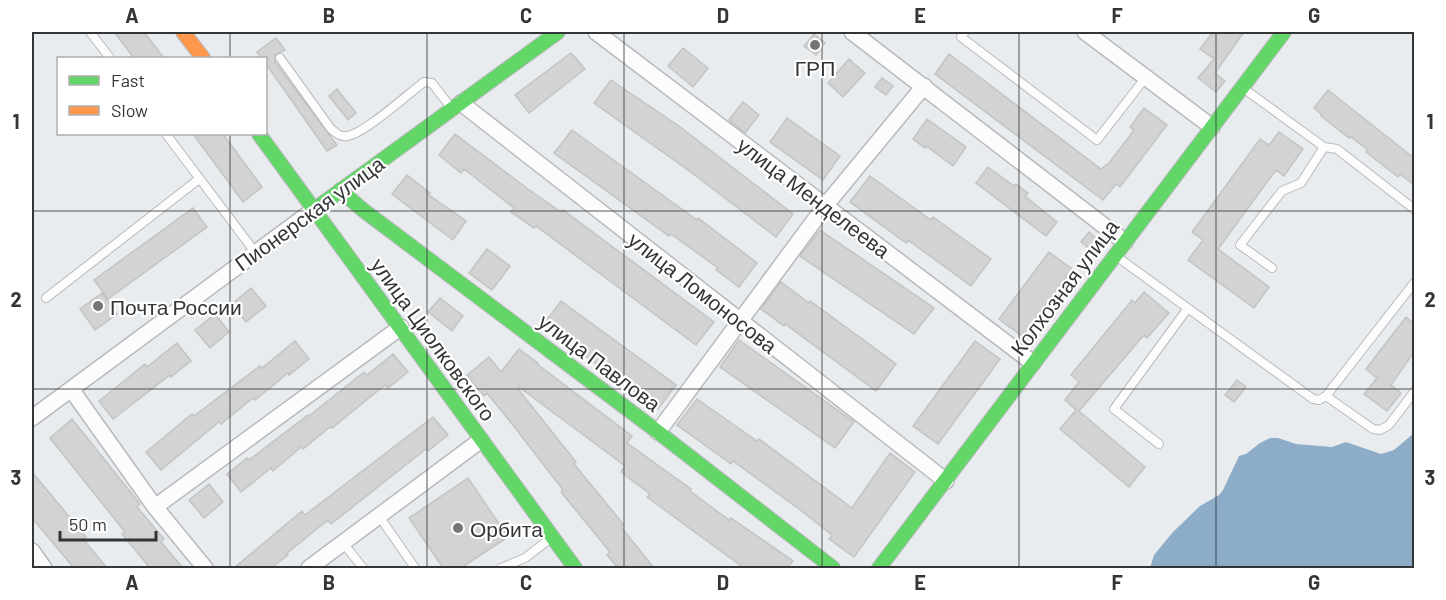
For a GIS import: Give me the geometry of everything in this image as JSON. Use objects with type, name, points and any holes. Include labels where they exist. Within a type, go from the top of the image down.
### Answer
[{"type":"street","points":[[183,32],[197,56]]},
{"type":"street","name":"Пионерская улица","points":[[32,418],[255,252],[558,32]]},
{"type":"street","name":"улица Менделеева","points":[[596,32],[1033,363]]},
{"type":"street","points":[[852,32],[1125,242]]},
{"type":"street","points":[[1085,32],[1212,127]]},
{"type":"street","name":"Колхозная улица","points":[[879,568],[1284,32]]},
{"type":"street","points":[[658,432],[825,206],[924,86]]},
{"type":"street","name":"улица Ломоносова","points":[[457,106],[946,481]]},
{"type":"street","name":"улица Циолковского","points":[[260,135],[574,568]]},
{"type":"street","name":"улица Павлова","points":[[340,190],[363,210],[658,432],[833,568]]},
{"type":"street","points":[[155,507],[400,327]]},
{"type":"street","points":[[71,389],[155,507],[205,568]]},
{"type":"street","points":[[309,568],[480,440]]},
{"type":"street","points":[[32,551],[44,568]]},
{"type":"lane","points":[[90,32],[109,57]]},
{"type":"lane","points":[[965,32],[961,37],[1097,140],[1146,77]]},
{"type":"lane","points":[[280,58],[331,129],[346,137],[360,132],[424,82],[428,81],[457,106]]},
{"type":"lane","points":[[1242,87],[1324,147],[1337,148],[1414,209]]},
{"type":"lane","points":[[167,135],[255,252]]},
{"type":"lane","points":[[1272,268],[1240,244],[1282,191],[1301,183],[1324,147]]},
{"type":"lane","points":[[46,298],[199,179]]},
{"type":"lane","points":[[1115,255],[1313,399],[1319,400],[1326,396],[1414,283]]},
{"type":"lane","points":[[1159,444],[1114,409],[1188,308]]},
{"type":"lane","points":[[1326,396],[1373,429],[1380,430],[1389,425],[1414,392]]},
{"type":"lane","points":[[379,516],[415,568]]},
{"type":"lane","points":[[501,568],[525,558],[552,537]]},
{"type":"lane","points":[[343,543],[363,568]]},
{"type":"lane","points":[[519,568],[525,558]]},
{"type":"water","points":[[1414,433],[1414,568],[1150,568],[1154,555],[1173,532],[1200,506],[1219,495],[1223,490],[1239,456],[1246,454],[1260,443],[1270,438],[1296,444],[1332,447],[1346,442],[1381,454],[1394,450]]},
{"type":"building","points":[[114,32],[144,32],[163,57],[133,57]]},
{"type":"building","points":[[1213,32],[1244,32],[1215,73],[1225,81],[1216,92],[1198,78],[1214,59],[1200,49]]},
{"type":"building","name":"ГРП","points":[[814,34],[825,43],[816,55],[804,46]]},
{"type":"building","points":[[276,38],[285,50],[275,55],[275,62],[337,145],[327,151],[267,65],[267,57],[260,57],[257,52]]},
{"type":"building","points":[[683,48],[708,68],[693,87],[668,66]]},
{"type":"building","points":[[571,53],[585,69],[529,113],[515,95]]},
{"type":"building","points":[[949,54],[1101,169],[1109,163],[1134,130],[1130,127],[1144,108],[1167,125],[1120,187],[1116,184],[1103,200],[935,74]]},
{"type":"building","points":[[849,59],[865,73],[843,97],[828,83]]},
{"type":"building","points":[[882,78],[893,86],[886,95],[875,87]]},
{"type":"building","points":[[611,80],[679,126],[793,214],[776,237],[594,103]]},
{"type":"building","points":[[337,89],[356,113],[348,120],[329,96]]},
{"type":"building","points":[[1328,90],[1414,158],[1414,185],[1400,174],[1398,177],[1366,152],[1368,150],[1321,116],[1314,108]]},
{"type":"building","points":[[743,102],[759,115],[745,133],[729,120]]},
{"type":"building","points":[[787,118],[840,156],[823,180],[770,142]]},
{"type":"building","points":[[927,119],[966,147],[953,166],[913,139]]},
{"type":"building","points":[[572,130],[697,220],[698,218],[757,263],[739,287],[716,270],[718,268],[671,234],[669,236],[554,153]]},
{"type":"building","points":[[1279,132],[1303,149],[1284,176],[1276,170],[1218,249],[1269,287],[1254,308],[1188,260],[1203,240],[1192,232],[1260,139],[1269,145]]},
{"type":"building","points":[[455,134],[528,189],[561,212],[563,210],[714,322],[696,345],[536,226],[534,228],[511,212],[514,208],[464,169],[461,173],[439,155]]},
{"type":"building","points":[[194,135],[224,135],[262,187],[243,202]]},
{"type":"building","points":[[988,167],[1028,193],[1025,196],[1057,222],[1046,236],[976,183]]},
{"type":"building","points":[[407,175],[430,193],[429,195],[466,221],[453,240],[392,194]]},
{"type":"building","points":[[870,176],[931,220],[933,217],[991,259],[971,286],[908,240],[906,243],[850,202]]},
{"type":"building","points":[[193,208],[207,227],[108,299],[94,280]]},
{"type":"building","points":[[820,230],[934,308],[914,334],[800,256]]},
{"type":"building","points":[[1089,232],[1101,242],[1093,252],[1081,242]]},
{"type":"building","points":[[487,249],[510,266],[492,290],[469,273]]},
{"type":"building","points":[[1049,252],[1072,269],[1022,336],[999,319]]},
{"type":"building","points":[[781,282],[896,364],[876,391],[761,309]]},
{"type":"building","points":[[251,288],[266,306],[246,322],[232,304]]},
{"type":"building","points":[[1144,292],[1169,313],[1147,338],[1144,335],[1079,411],[1145,467],[1129,487],[1060,429],[1076,410],[1065,400],[1079,382],[1071,375],[1132,300],[1135,303]]},
{"type":"building","points":[[102,293],[117,314],[95,330],[80,309]]},
{"type":"building","points":[[440,298],[463,316],[452,331],[428,312]]},
{"type":"building","points":[[561,301],[676,385],[658,409],[543,325]]},
{"type":"building","points":[[215,314],[229,332],[210,348],[195,330]]},
{"type":"building","points":[[1406,317],[1414,324],[1414,352],[1391,385],[1401,393],[1387,411],[1364,394],[1377,378],[1366,369]]},
{"type":"building","points":[[739,340],[854,422],[835,448],[720,367]]},
{"type":"building","points":[[295,341],[309,359],[255,400],[253,398],[221,424],[219,422],[161,470],[146,452],[192,414],[194,416],[260,366],[262,368]]},
{"type":"building","points":[[975,341],[1000,359],[938,444],[913,426]]},
{"type":"building","points":[[177,343],[191,361],[113,419],[99,401],[145,364],[147,367]]},
{"type":"building","points":[[519,349],[632,436],[627,443],[691,489],[690,491],[729,520],[731,518],[793,561],[787,568],[744,568],[647,497],[650,494],[621,472],[625,466],[519,387],[518,389],[576,462],[574,464],[624,525],[621,527],[654,568],[618,568],[607,555],[610,552],[561,492],[563,490],[516,429],[487,393],[484,396],[467,375],[489,357],[501,372]]},
{"type":"building","points":[[393,354],[408,372],[388,388],[385,385],[332,428],[330,427],[303,449],[301,447],[273,471],[271,468],[241,492],[227,474],[309,416],[364,372],[367,375]]},
{"type":"building","points":[[1237,380],[1246,387],[1234,402],[1225,395]]},
{"type":"building","points":[[697,399],[757,441],[759,439],[852,508],[890,453],[915,472],[854,557],[829,539],[832,535],[799,509],[733,461],[731,464],[677,425]]},
{"type":"building","points":[[433,417],[448,435],[428,451],[426,449],[331,524],[328,520],[271,568],[234,568],[302,511],[305,515]]},
{"type":"building","points":[[72,419],[140,504],[137,507],[164,539],[161,542],[183,568],[150,568],[122,534],[125,532],[50,438]]},
{"type":"building","points":[[32,472],[86,537],[83,539],[107,568],[74,568],[32,518]]},
{"type":"building","name":"Орбита","points":[[468,478],[508,537],[461,568],[443,568],[409,518]]},
{"type":"building","points":[[209,484],[223,502],[204,518],[189,500]]},
{"type":"traffic: fast","points":[[315,209],[558,32]]},
{"type":"traffic: fast","points":[[879,568],[1284,32]]},
{"type":"traffic: fast","points":[[260,135],[575,568]]},
{"type":"traffic: fast","points":[[340,190],[363,210],[658,432],[833,568]]},
{"type":"traffic: slow","points":[[183,32],[202,57]]},
{"type":"place","name":"ГРП","points":[[815,45]]},
{"type":"place","name":"Почта России","points":[[98,306]]},
{"type":"place","name":"Орбита","points":[[458,528]]}]
